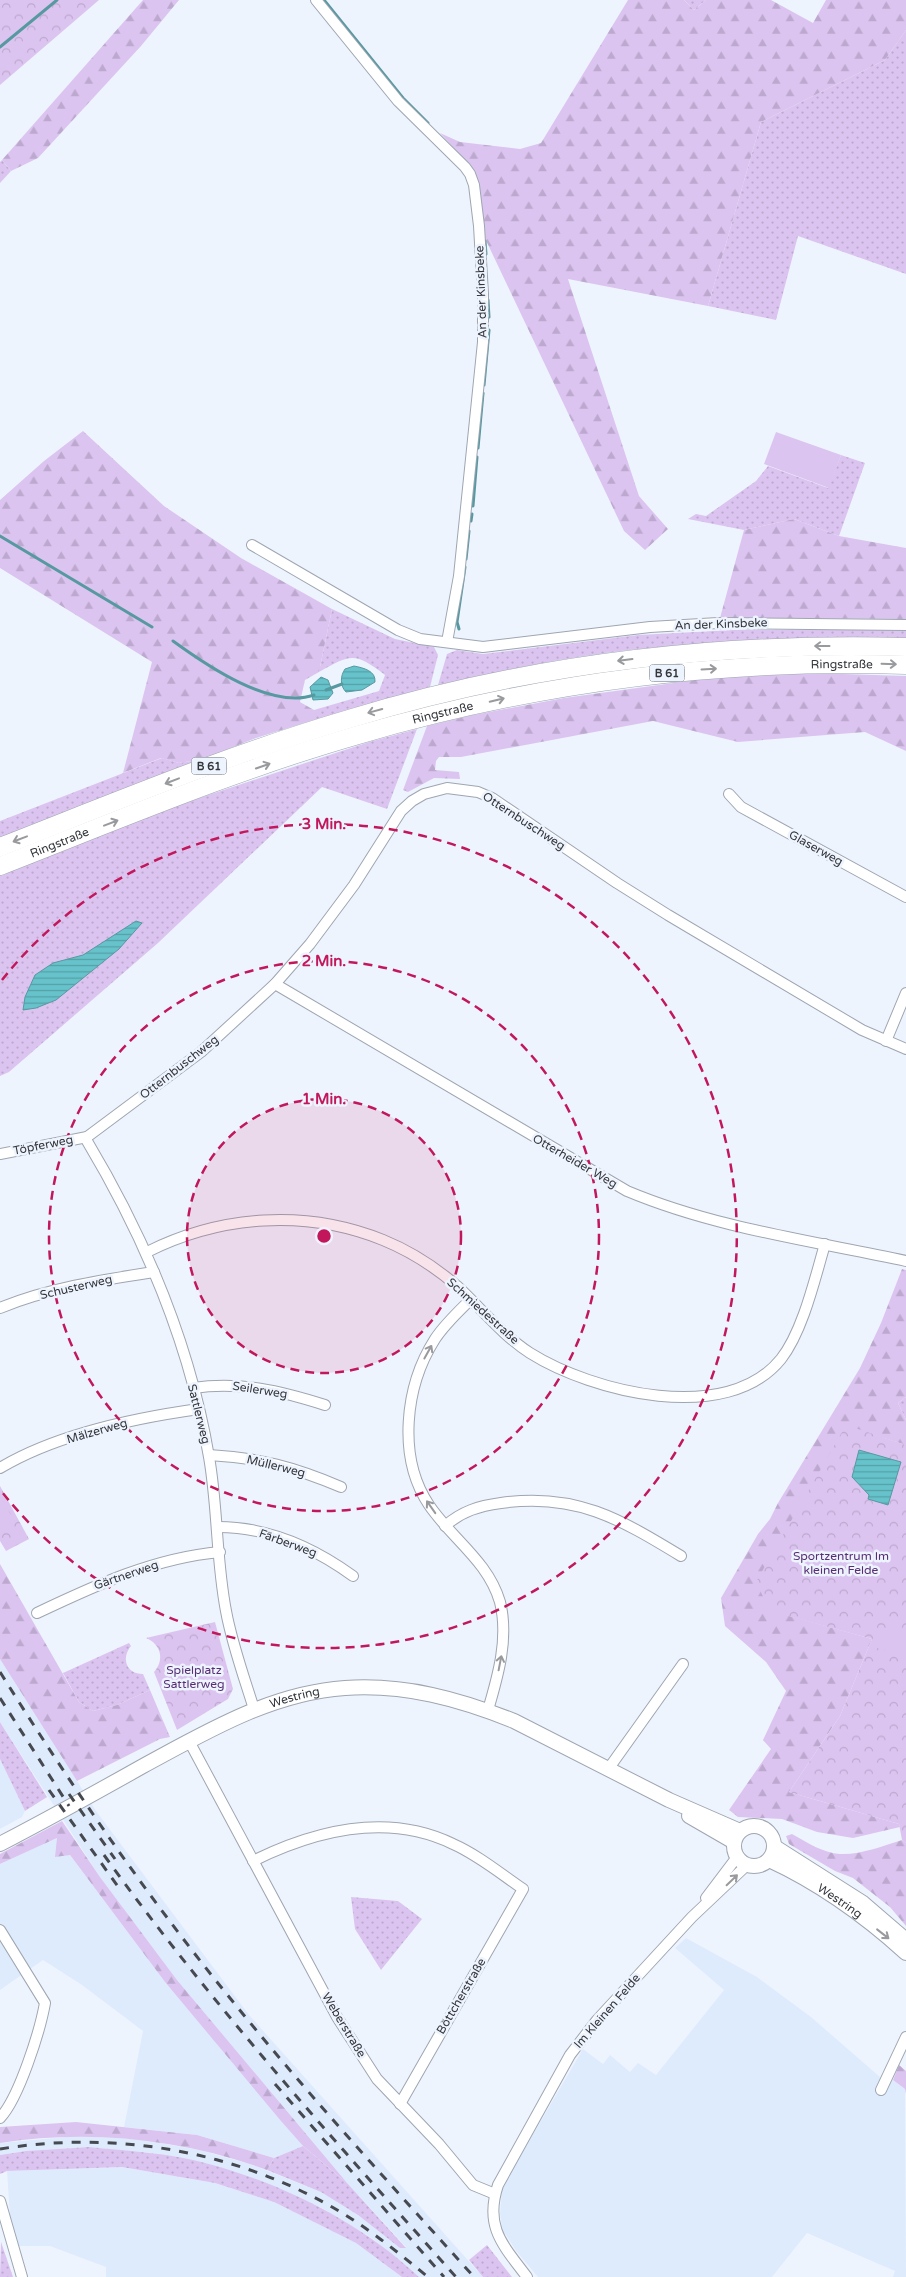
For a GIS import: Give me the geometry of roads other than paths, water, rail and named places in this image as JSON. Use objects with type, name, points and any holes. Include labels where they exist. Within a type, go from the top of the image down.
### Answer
[{"type":"highway","name":"Ringstraße","points":[[0,847],[283,740],[350,718],[514,678],[595,664],[700,652],[800,646],[906,647]]},
{"type":"highway","name":"Ringstraße","points":[[0,866],[223,780],[356,735],[424,716],[518,695],[597,681],[702,670],[801,664],[906,665]]},
{"type":"street","name":"An der Kinsbeke","points":[[316,0],[398,101],[470,174],[474,185],[480,245],[483,342],[459,576],[448,642]]},
{"type":"street","name":"An der Kinsbeke","points":[[252,545],[398,630],[420,640],[483,647],[650,627],[718,623],[906,625]]},
{"type":"street","name":"Otternbuschweg","points":[[87,1136],[201,1052],[275,984],[310,944],[354,886],[401,811],[424,794],[447,788],[461,788],[492,798],[617,883],[668,915],[862,1030],[886,1042],[906,1049]]},
{"type":"street","name":"Glaserweg","points":[[729,794],[741,807],[906,898]]},
{"type":"street","name":"Otterheider Weg","points":[[275,984],[627,1191],[691,1214],[906,1261]]},
{"type":"street","points":[[886,1042],[906,993]]},
{"type":"street","name":"Töpferweg","points":[[0,1154],[87,1136]]},
{"type":"street","name":"Sattlerweg","points":[[87,1136],[87,1142],[109,1178],[147,1252],[194,1388],[209,1455],[226,1611],[254,1709]]},
{"type":"street","name":"Schmiedestraße","points":[[147,1252],[194,1232],[243,1221],[277,1220],[332,1225],[358,1231],[403,1249],[442,1274],[501,1330],[530,1352],[584,1379],[625,1392],[685,1397],[718,1394],[752,1383],[773,1367],[789,1348],[797,1333],[825,1244]]},
{"type":"street","name":"Schusterweg","points":[[0,1308],[43,1293],[104,1279],[154,1272]]},
{"type":"street","points":[[470,1300],[436,1338],[424,1358],[414,1384],[410,1409],[410,1451],[417,1477],[428,1504],[486,1571],[500,1603],[503,1633],[502,1650],[496,1684],[488,1710]]},
{"type":"street","name":"Seilerweg","points":[[194,1388],[215,1385],[257,1387],[325,1405]]},
{"type":"street","name":"Mälzerweg","points":[[0,1468],[58,1442],[92,1430],[152,1416],[199,1409]]},
{"type":"street","name":"Müllerweg","points":[[209,1455],[241,1457],[274,1463],[304,1472],[341,1487]]},
{"type":"street","points":[[446,1526],[457,1516],[478,1507],[517,1501],[552,1501],[583,1507],[609,1515],[629,1524],[681,1556]]},
{"type":"street","name":"Färberweg","points":[[218,1527],[237,1527],[282,1538],[332,1560],[353,1576]]},
{"type":"street","name":"Gärtnerweg","points":[[37,1613],[101,1583],[151,1565],[197,1554],[220,1552]]},
{"type":"street","points":[[609,1768],[683,1664]]},
{"type":"street","name":"Westring","points":[[0,1844],[189,1741],[254,1709],[292,1697],[321,1691],[364,1688],[412,1690],[435,1694],[488,1710],[609,1768],[737,1837]]},
{"type":"street","name":"Weberstraße","points":[[189,1741],[337,2017],[377,2079],[439,2144],[473,2185],[495,2194]]},
{"type":"street","points":[[753,1825],[761,1826],[773,1838],[775,1847],[769,1860],[762,1865],[742,1861],[737,1837],[753,1825]]},
{"type":"street","name":"Böttcherstraße","points":[[253,1861],[282,1846],[345,1828],[370,1826],[394,1828],[426,1834],[452,1843],[523,1889],[400,2104]]},
{"type":"street","name":"Westring","points":[[775,1847],[863,1903],[906,1940]]},
{"type":"street","name":"Westring","points":[[769,1860],[803,1876],[826,1890],[906,1953]]},
{"type":"street","name":"Im Kleinen Felde","points":[[495,2194],[502,2176],[570,2055],[596,2020],[742,1861]]},
{"type":"street","points":[[0,1930],[45,2004],[26,2064],[8,2107],[0,2118]]},
{"type":"street","points":[[881,2090],[906,2037]]},
{"type":"street","points":[[495,2194],[492,2222],[498,2238],[526,2277]]},
{"type":"street","points":[[0,2201],[22,2277]]},
{"type":"water","points":[[354,666],[365,669],[374,675],[375,682],[362,690],[346,692],[341,681],[342,675],[345,669]]},
{"type":"water","points":[[321,677],[328,680],[333,693],[328,699],[313,700],[310,687]]},
{"type":"water","points":[[136,921],[142,923],[119,949],[56,1000],[36,1008],[23,1010],[25,997],[35,975],[53,963],[83,955]]},
{"type":"water","points":[[859,1450],[901,1462],[888,1505],[868,1499],[869,1495],[852,1477]]},
{"type":"waterway","points":[[0,47],[57,0]]},
{"type":"waterway","points":[[324,0],[403,98],[428,123]]},
{"type":"waterway","points":[[485,241],[486,254]]},
{"type":"waterway","points":[[488,300],[489,317]]},
{"type":"waterway","points":[[484,385],[489,330]]},
{"type":"waterway","points":[[478,448],[483,393]]},
{"type":"waterway","points":[[473,506],[477,457]]},
{"type":"waterway","points":[[471,521],[472,514]]},
{"type":"waterway","points":[[466,559],[469,531]]},
{"type":"waterway","points":[[0,536],[152,627]]},
{"type":"waterway","points":[[459,629],[457,622],[465,567]]},
{"type":"waterway","points":[[173,641],[221,673],[259,691],[297,698],[314,695]]},
{"type":"waterway","points":[[326,690],[342,684]]},
{"type":"railway","points":[[0,1672],[112,1841],[202,1963],[322,2107],[474,2277]]},
{"type":"railway","points":[[0,1698],[69,1806]]},
{"type":"railway","points":[[49,1790],[119,1888]]},
{"type":"railway","points":[[69,1794],[115,1859]]},
{"type":"railway","points":[[104,1855],[187,1965],[230,2018],[319,2123],[456,2277]]},
{"type":"railway","points":[[275,2084],[444,2277]]},
{"type":"railway","points":[[0,2149],[41,2144],[83,2142],[125,2144],[207,2157],[247,2169],[323,2202],[351,2218],[428,2277]]},
{"type":"park label","name":"Sportzentrum Im kleinen Felde","points":[[841,1563]]},
{"type":"park label","name":"Spielplatz Sattlerweg","points":[[194,1677]]}]
